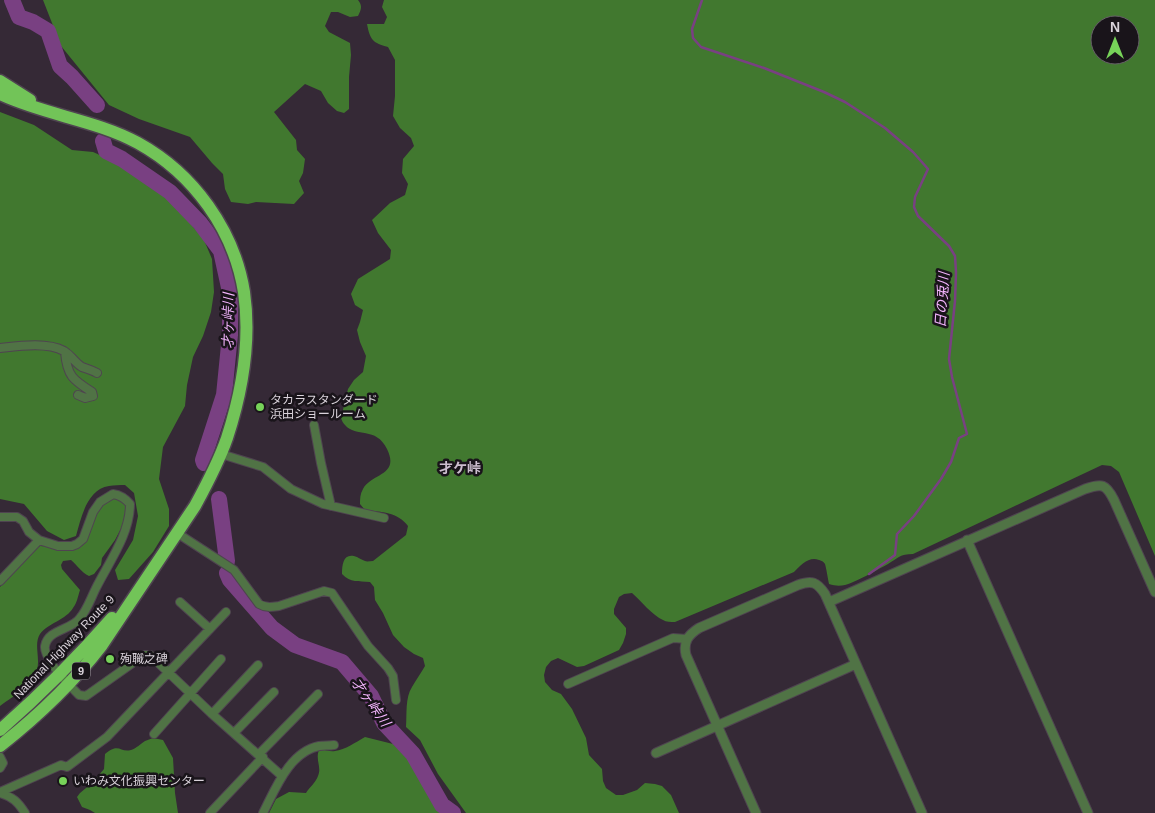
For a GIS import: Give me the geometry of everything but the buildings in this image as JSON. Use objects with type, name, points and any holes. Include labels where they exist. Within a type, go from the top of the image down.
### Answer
[{"type":"highway","name":"National Highway Route 9","points":[[0,81],[54,114]]},
{"type":"highway","name":"National Highway Route 9","points":[[0,94],[15,101],[120,134],[162,158],[193,186],[207,204],[229,242],[243,291],[246,331],[242,378],[232,420],[221,454],[203,492],[102,645],[85,667],[43,710],[0,746]]},
{"type":"highway","name":"National Highway Route 9","points":[[0,730],[60,674],[145,581]]},
{"type":"street","points":[[0,348],[48,346],[56,348],[65,352],[82,367],[97,373]]},
{"type":"street","points":[[65,352],[70,375],[92,392],[92,396],[85,398],[78,395]]},
{"type":"street","points":[[314,425],[320,463],[331,506]]},
{"type":"street","points":[[221,454],[263,467],[291,490],[317,502],[384,518]]},
{"type":"street","points":[[829,602],[967,540],[1098,485],[1108,489],[1114,500],[1155,592]]},
{"type":"street","points":[[0,517],[17,517],[23,521],[29,532],[39,540],[58,546],[72,546],[83,539],[93,512],[100,502],[113,494],[126,499],[130,504],[128,521],[105,573],[81,618],[72,625],[55,633],[46,642],[45,652],[69,685],[79,695],[86,696],[144,655],[150,655],[212,714],[282,776]]},
{"type":"street","points":[[177,533],[234,570],[259,604],[264,607],[279,606],[324,592],[332,592],[368,646],[393,676],[396,700]]},
{"type":"street","points":[[0,581],[39,540]]},
{"type":"street","points":[[967,540],[1088,813]]},
{"type":"street","points":[[756,813],[686,655],[685,644],[687,638],[699,628],[810,582],[816,583],[823,590],[829,602],[922,813]]},
{"type":"street","points":[[180,602],[210,629]]},
{"type":"street","points":[[0,793],[61,765],[67,767],[107,737],[226,612]]},
{"type":"street","points":[[568,684],[674,638],[687,638]]},
{"type":"street","points":[[154,734],[221,659]]},
{"type":"street","points":[[212,714],[258,664]]},
{"type":"street","points":[[656,753],[856,664]]},
{"type":"street","points":[[234,733],[274,692]]},
{"type":"street","points":[[210,813],[318,694]]},
{"type":"street","points":[[263,813],[282,776],[296,759],[306,751],[318,746],[334,746]]},
{"type":"street","points":[[0,757],[3,763],[0,768]]},
{"type":"street","points":[[0,793],[9,796],[20,804],[25,813]]},
{"type":"green space","points":[[43,0],[358,0],[361,8],[358,16],[350,17],[338,12],[331,12],[325,26],[329,32],[350,43],[349,109],[344,113],[337,111],[328,103],[321,91],[305,84],[274,112],[296,140],[297,150],[305,159],[303,173],[299,181],[304,193],[294,204],[231,202],[225,189],[223,174],[190,137],[139,119],[109,105],[61,46]]},
{"type":"green space","points":[[384,0],[1155,0],[1155,556],[1119,472],[1111,466],[1102,465],[913,554],[899,557],[866,576],[845,585],[829,584],[825,564],[812,559],[805,562],[794,572],[675,622],[659,618],[632,593],[624,594],[619,597],[614,609],[614,614],[626,628],[626,634],[619,650],[584,666],[577,667],[558,658],[551,661],[546,667],[545,682],[552,690],[561,694],[572,709],[586,738],[589,755],[602,769],[606,788],[616,795],[623,795],[637,790],[645,783],[662,786],[671,795],[679,813],[466,813],[438,774],[420,740],[406,727],[408,696],[425,666],[423,658],[404,647],[393,635],[375,600],[374,587],[370,582],[352,580],[342,574],[343,562],[347,557],[353,556],[366,561],[373,561],[406,535],[408,526],[394,515],[365,510],[360,504],[363,489],[387,469],[390,464],[390,458],[387,449],[377,437],[350,429],[341,418],[348,389],[363,372],[366,356],[357,330],[363,310],[355,305],[351,294],[358,279],[390,259],[391,250],[378,233],[372,220],[390,203],[405,195],[408,184],[402,173],[403,159],[414,146],[411,138],[400,128],[393,116],[395,60],[388,47],[373,40],[368,29],[367,24],[384,24],[387,17],[382,7]]},
{"type":"green space","points":[[0,112],[34,125],[72,150],[93,152],[118,163],[164,192],[204,240],[212,259],[214,292],[211,312],[193,357],[185,406],[163,447],[159,479],[169,509],[169,526],[153,552],[129,579],[118,580],[115,570],[133,540],[138,516],[134,493],[125,485],[101,488],[95,493],[86,505],[76,536],[64,540],[47,531],[24,504],[0,499]]},
{"type":"green space","points":[[113,498],[121,500],[127,507],[125,521],[115,540],[102,558],[101,565],[94,574],[89,576],[71,560],[63,561],[62,569],[80,590],[76,604],[70,612],[47,627],[40,634],[37,644],[38,661],[35,675],[25,687],[0,706],[0,587],[30,552],[40,546],[76,548],[83,545],[97,511],[104,502]]},
{"type":"green space","points":[[365,737],[393,744],[416,764],[436,808],[442,813],[269,813],[276,799],[289,792],[306,793],[319,773],[319,750],[339,750]]},
{"type":"green space","points":[[153,738],[163,740],[173,758],[178,813],[95,813],[82,807],[77,797],[104,769],[105,754],[116,748],[127,751],[131,750]]},
{"type":"waterway","name":"才ヶ峠川","points":[[12,0],[19,17],[33,22],[48,31],[60,66],[97,105]]},
{"type":"waterway","name":"日の兎川","points":[[702,0],[692,29],[693,38],[701,47],[764,68],[845,102],[885,128],[913,152],[928,169],[915,197],[914,207],[918,216],[949,246],[955,256],[955,301],[949,359],[967,434],[959,438],[951,462],[941,479],[914,516],[897,534],[895,555],[869,574]]},
{"type":"waterway","name":"才ヶ峠川","points":[[103,141],[106,151],[122,159],[170,192],[200,223],[221,251],[230,292],[230,335],[224,395],[203,460],[204,463]]},
{"type":"waterway","name":"才ヶ峠川","points":[[219,499],[227,561]]},
{"type":"waterway","name":"才ヶ峠川","points":[[227,573],[230,580],[272,628],[295,645],[342,662],[371,696],[384,723],[413,754],[442,805],[453,813]]},
{"type":"place","name":"タカラスタンダード 浜田ショールーム","points":[[260,407]]},
{"type":"place","name":"殉職之碑","points":[[110,659]]},
{"type":"place","name":"いわみ文化振興センター","points":[[63,781]]},
{"type":"district","name":"才ケ峠","points":[[460,468]]}]
